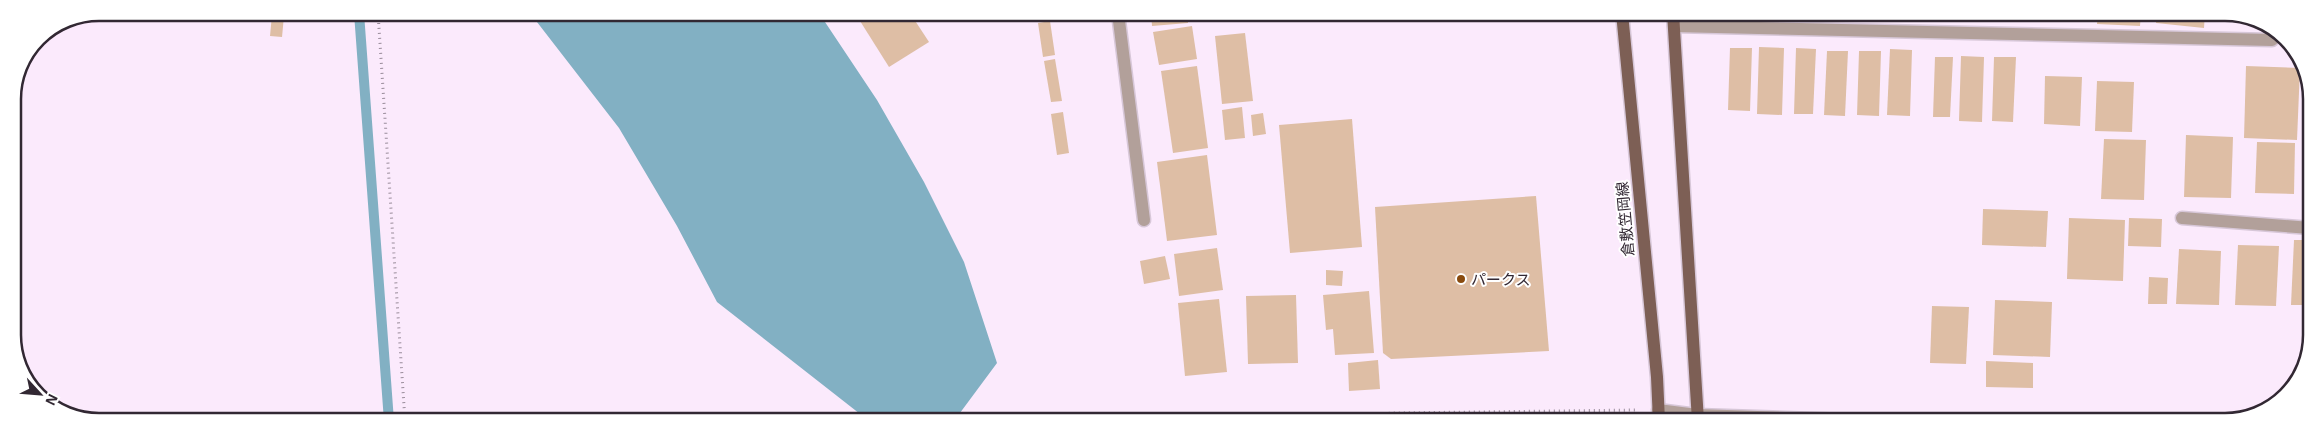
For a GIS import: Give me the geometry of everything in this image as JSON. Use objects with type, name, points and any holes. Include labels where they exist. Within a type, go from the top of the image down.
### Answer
[{"type":"main road","name":"倉敷笠岡線","points":[[1623,21],[1658,413]]},
{"type":"main road","points":[[1674,21],[1698,413]]},
{"type":"street","points":[[1119,21],[1144,220]]},
{"type":"street","points":[[1704,21],[2272,40]]},
{"type":"street","points":[[2182,218],[2303,227]]},
{"type":"path","points":[[379,21],[404,413]]},
{"type":"water","points":[[536,21],[824,21],[877,100],[924,182],[964,262],[997,363],[960,413],[859,413],[717,302],[677,226],[619,128]]},
{"type":"building","points":[[271,21],[284,21],[282,37],[270,36]]},
{"type":"building","points":[[860,21],[915,21],[929,42],[889,67]]},
{"type":"building","points":[[1050,21],[1055,55],[1043,57],[1038,23]]},
{"type":"building","points":[[1152,21],[1188,21],[1188,23],[1152,26]]},
{"type":"building","points":[[2097,21],[2140,21],[2140,26],[2097,24]]},
{"type":"building","points":[[2156,21],[2204,21],[2204,28],[2156,23]]},
{"type":"building","points":[[1192,26],[1197,59],[1159,65],[1153,32]]},
{"type":"building","points":[[1245,33],[1253,101],[1222,104],[1215,36]]},
{"type":"building","points":[[1759,47],[1784,48],[1782,115],[1757,114]]},
{"type":"building","points":[[1730,48],[1752,48],[1750,111],[1728,110]]},
{"type":"building","points":[[1796,48],[1816,49],[1813,114],[1794,114]]},
{"type":"building","points":[[1890,49],[1912,50],[1910,116],[1887,115]]},
{"type":"building","points":[[1827,51],[1848,51],[1845,116],[1824,115]]},
{"type":"building","points":[[1859,51],[1881,51],[1879,116],[1857,115]]},
{"type":"building","points":[[1961,56],[1984,57],[1982,122],[1959,121]]},
{"type":"building","points":[[1935,57],[1953,57],[1950,117],[1933,117]]},
{"type":"building","points":[[1994,57],[2016,57],[2013,122],[1992,121]]},
{"type":"building","points":[[1055,59],[1062,101],[1051,102],[1044,61]]},
{"type":"building","points":[[1197,66],[1208,148],[1173,153],[1161,71]]},
{"type":"building","points":[[2246,66],[2296,68],[2300,77],[2297,140],[2244,138]]},
{"type":"building","points":[[2045,76],[2082,77],[2080,126],[2044,124]]},
{"type":"building","points":[[2097,81],[2134,82],[2132,132],[2095,131]]},
{"type":"building","points":[[1242,107],[1245,138],[1225,140],[1222,110]]},
{"type":"building","points":[[1063,112],[1069,153],[1057,155],[1051,114]]},
{"type":"building","points":[[1263,113],[1266,134],[1253,136],[1251,115]]},
{"type":"building","points":[[1352,119],[1362,247],[1290,253],[1279,125]]},
{"type":"building","points":[[2186,135],[2233,137],[2231,198],[2184,197]]},
{"type":"building","points":[[2104,139],[2146,140],[2144,200],[2101,199]]},
{"type":"building","points":[[2257,142],[2295,143],[2294,194],[2255,193]]},
{"type":"building","points":[[1207,155],[1217,235],[1167,241],[1157,162]]},
{"type":"building","name":"パークス","points":[[1536,196],[1549,351],[1391,359],[1383,353],[1375,207]]},
{"type":"building","points":[[1983,209],[2048,211],[2046,247],[1982,245]]},
{"type":"building","points":[[2069,218],[2125,220],[2123,281],[2067,279]]},
{"type":"building","points":[[2129,218],[2162,219],[2161,247],[2128,246]]},
{"type":"building","points":[[2294,240],[2303,240],[2303,305],[2291,305]]},
{"type":"building","points":[[2238,245],[2279,246],[2276,306],[2235,305]]},
{"type":"building","points":[[1217,248],[1223,290],[1179,296],[1174,254]]},
{"type":"building","points":[[2179,249],[2221,251],[2219,305],[2176,304]]},
{"type":"building","points":[[1165,256],[1170,279],[1144,284],[1140,261]]},
{"type":"building","points":[[1326,270],[1343,271],[1342,286],[1326,285]]},
{"type":"building","points":[[2149,277],[2168,278],[2167,304],[2148,304]]},
{"type":"building","points":[[1369,291],[1374,353],[1335,355],[1333,329],[1326,330],[1323,295]]},
{"type":"building","points":[[1296,295],[1298,363],[1248,364],[1246,296]]},
{"type":"building","points":[[1219,299],[1227,372],[1185,376],[1178,303]]},
{"type":"building","points":[[1995,300],[2052,302],[2050,357],[1993,355]]},
{"type":"building","points":[[1932,306],[1969,307],[1966,364],[1930,363]]},
{"type":"building","points":[[1378,360],[1380,389],[1349,391],[1348,363]]},
{"type":"building","points":[[1986,361],[2033,363],[2033,388],[1986,387]]},
{"type":"waterway","points":[[360,21],[388,413]]},
{"type":"place","name":"パークス","points":[[1461,279]]}]
